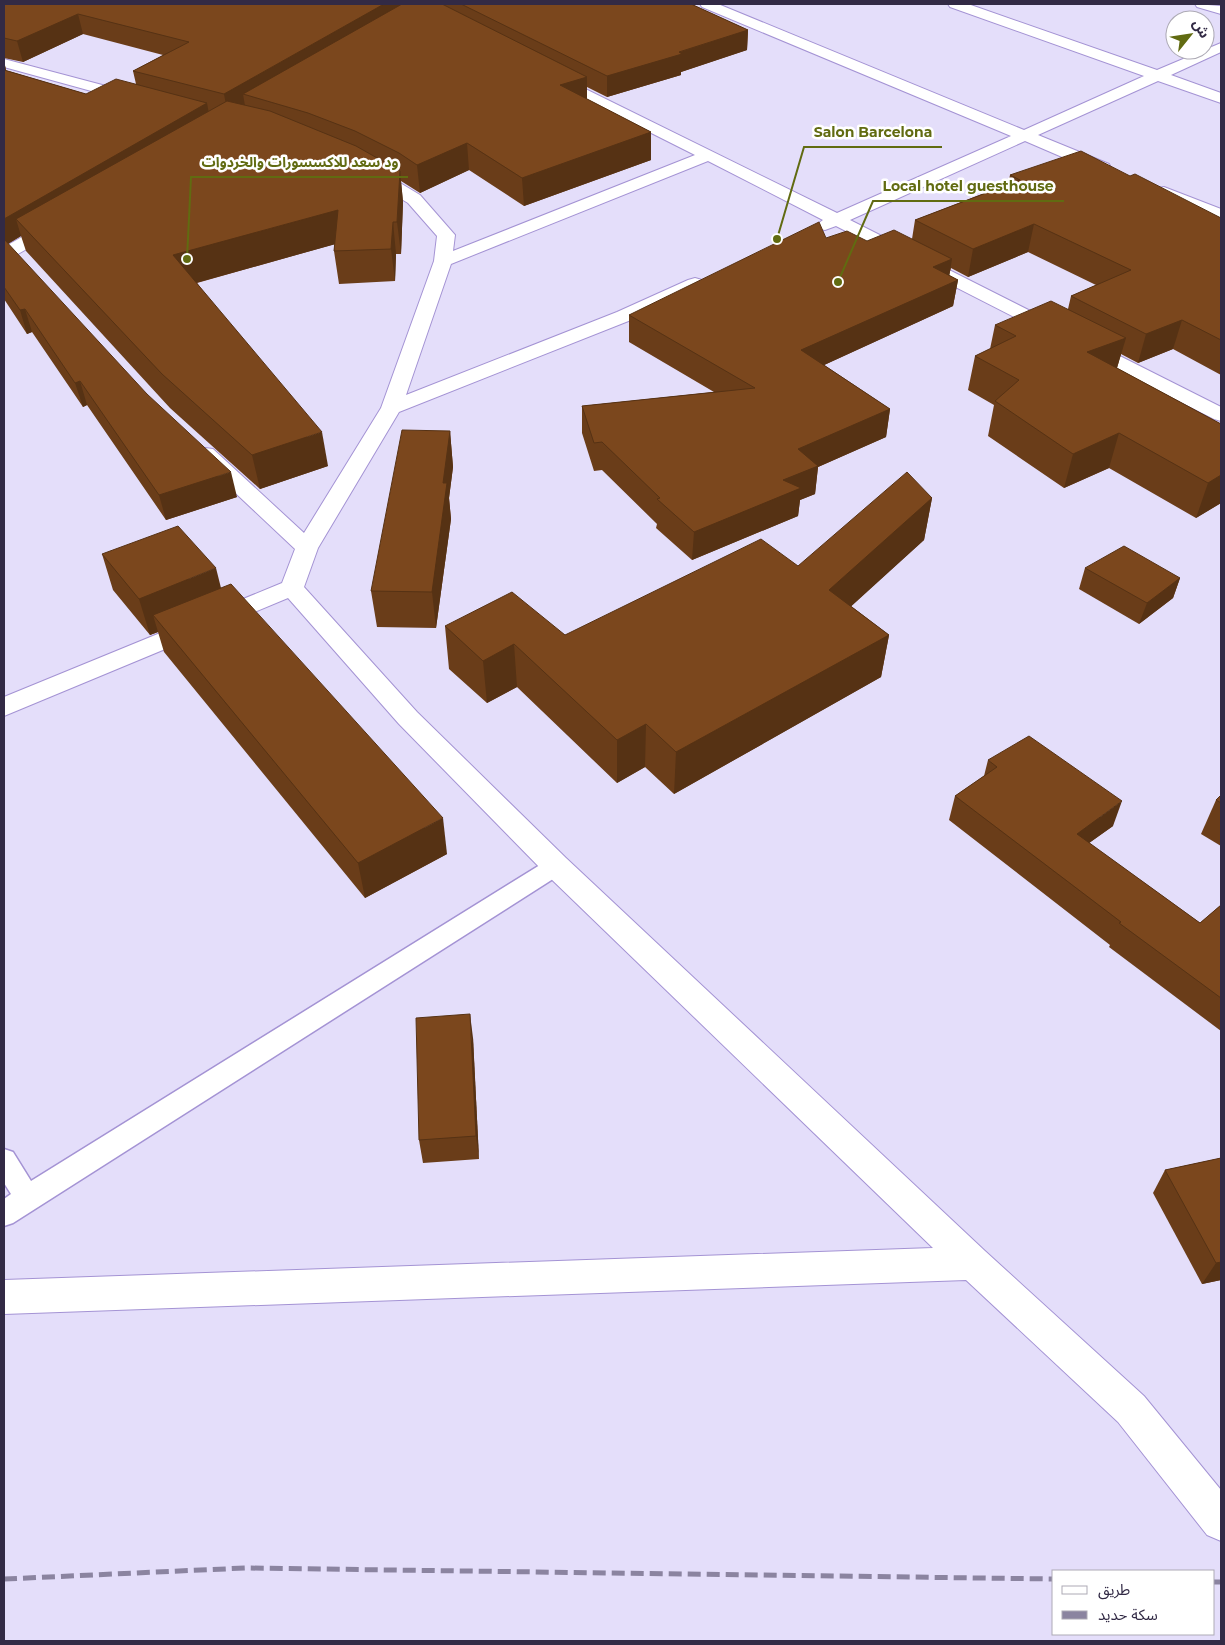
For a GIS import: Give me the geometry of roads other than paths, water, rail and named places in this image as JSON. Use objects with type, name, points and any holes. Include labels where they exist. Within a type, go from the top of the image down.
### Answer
[{"type":"street","points":[[707,4],[1022,136],[1113,172]]},
{"type":"street","points":[[955,4],[1221,98]]},
{"type":"street","points":[[1202,4],[1221,10]]},
{"type":"street","points":[[810,232],[1221,47]]},
{"type":"street","points":[[4,63],[155,103]]},
{"type":"street","points":[[540,72],[709,155],[1221,415]]},
{"type":"street","points":[[443,261],[709,155]]},
{"type":"street","points":[[4,707],[292,588],[306,548],[391,408],[443,261],[446,235],[414,199],[367,171],[350,164]]},
{"type":"street","points":[[1149,186],[1221,215]]},
{"type":"street","points":[[13,256],[70,216]]},
{"type":"street","points":[[391,408],[624,316],[713,276]]},
{"type":"street","points":[[191,440],[306,548]]},
{"type":"street","points":[[292,588],[408,718],[556,866],[973,1262],[1131,1409],[1221,1521]]},
{"type":"street","points":[[4,1298],[973,1262]]},
{"type":"lane","points":[[4,1214],[556,866]]},
{"type":"lane","points":[[4,1160],[28,1198]]},
{"type":"railway","points":[[4,1579],[245,1568],[1052,1579]]},
{"type":"railway","points":[[1215,1582],[1221,1582]]},
{"type":"place","name":"Salon Barcelona","points":[[777,239]]},
{"type":"place","name":"ود سعد للاكسسورات والخردوات","points":[[187,259]]},
{"type":"place","name":"Local hotel guesthouse","points":[[838,282]]}]
